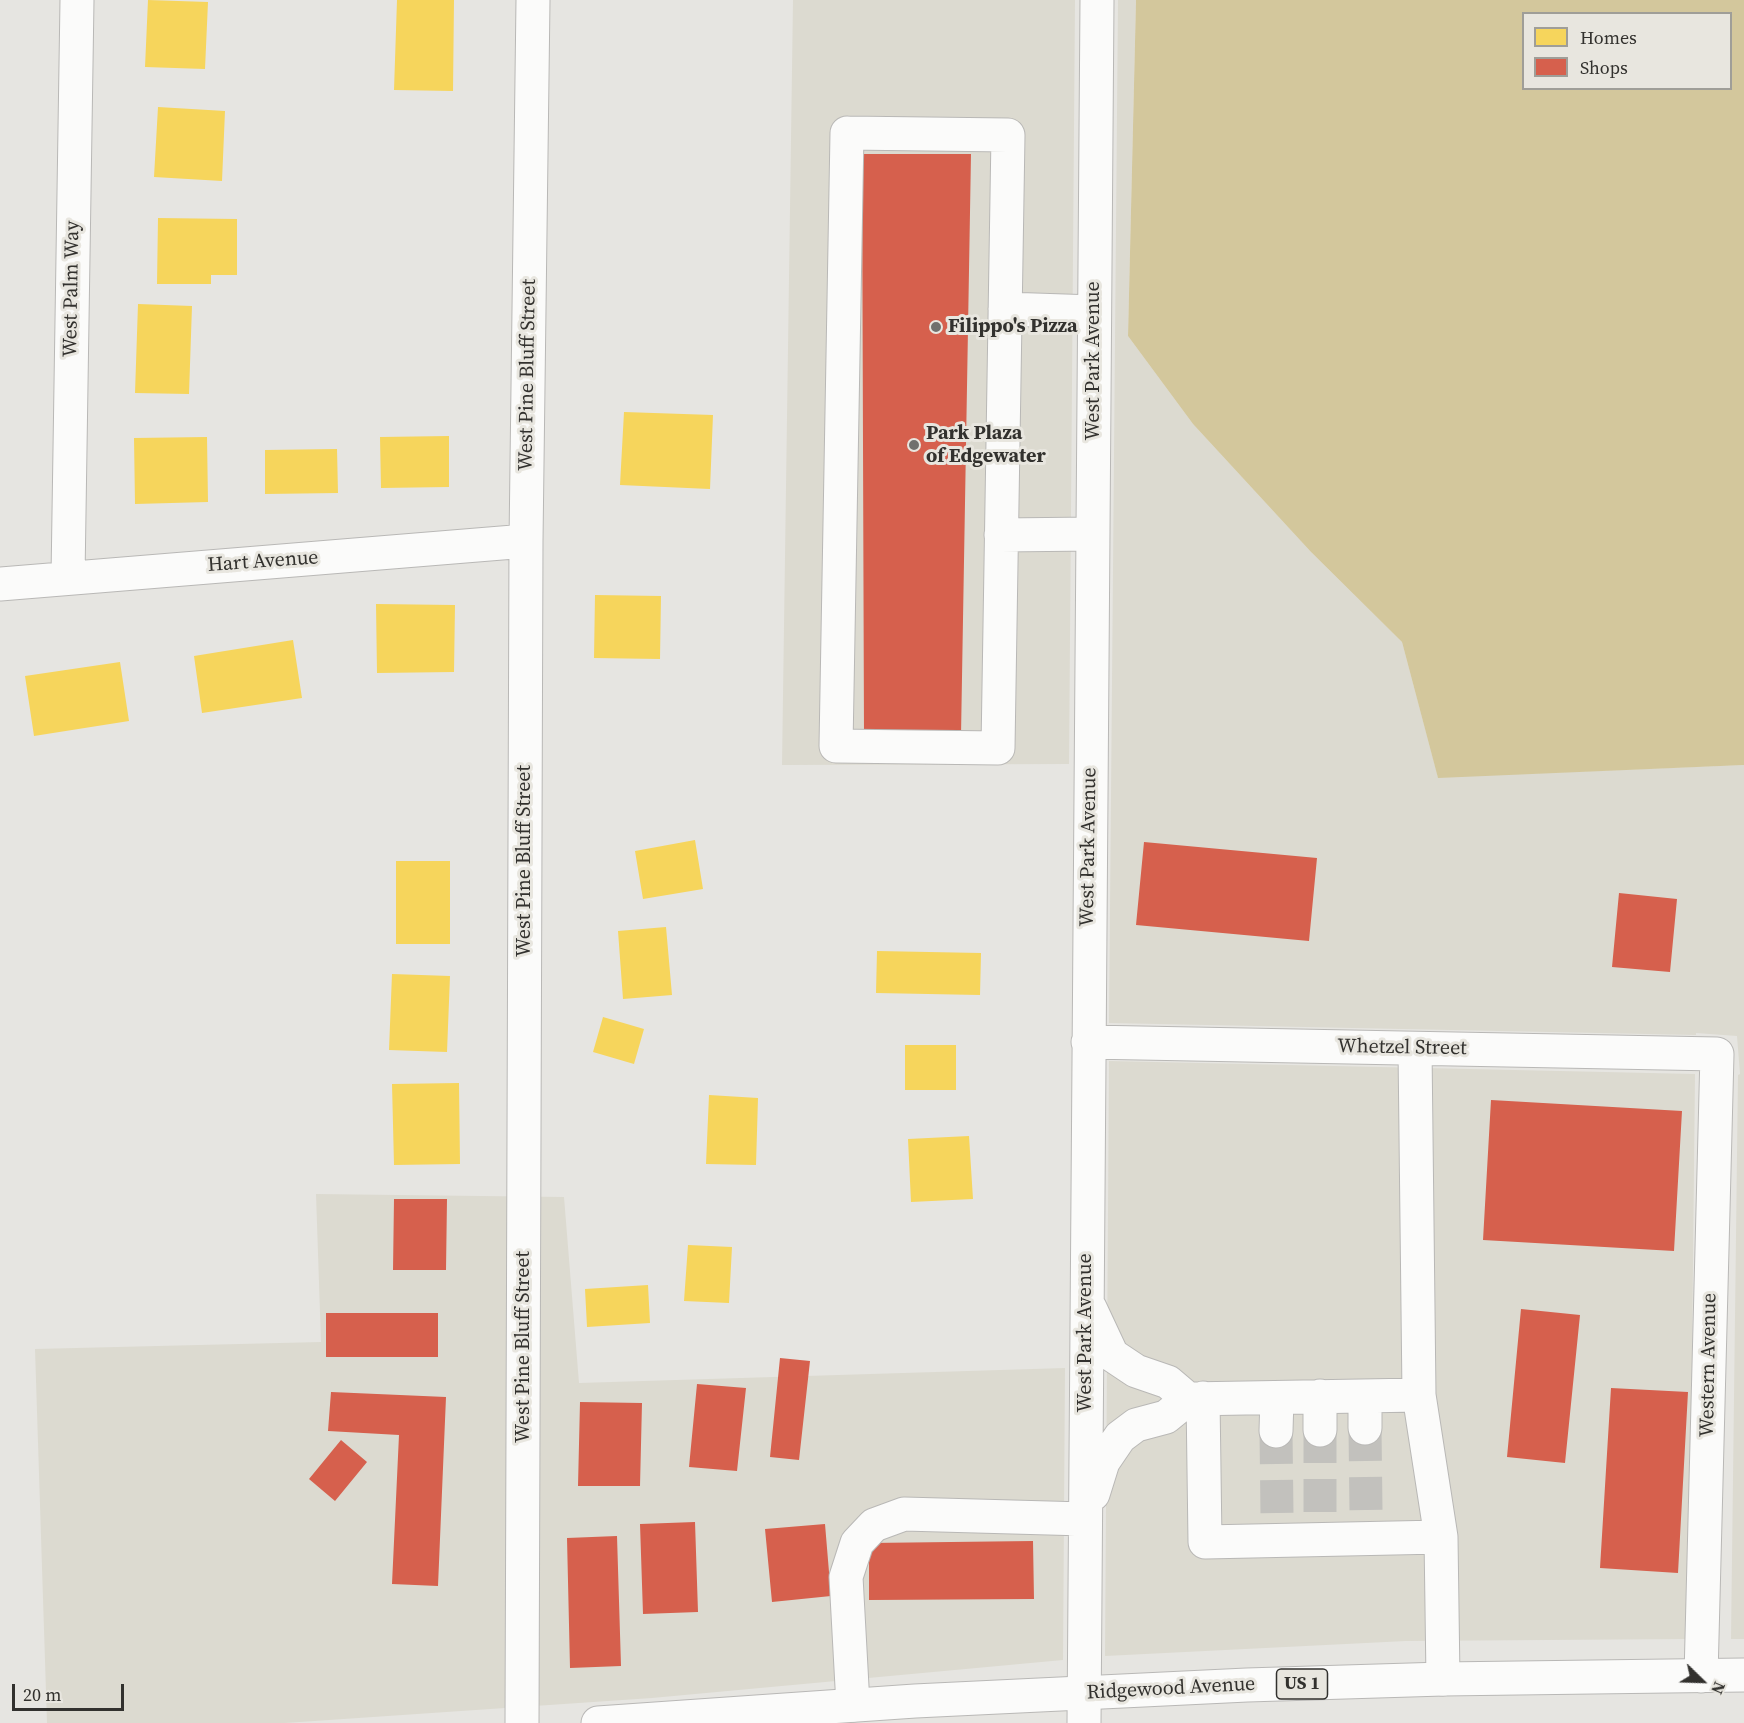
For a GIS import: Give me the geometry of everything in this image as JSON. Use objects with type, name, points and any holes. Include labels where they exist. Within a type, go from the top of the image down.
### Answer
[{"type":"street","name":"West Palm Way","points":[[68,577],[77,0]]},
{"type":"street","name":"West Pine Bluff Street","points":[[522,1723],[526,541],[533,0]]},
{"type":"street","name":"West Park Avenue","points":[[1084,1708],[1097,0]]},
{"type":"street","points":[[847,133],[1008,135],[1001,535],[998,748],[836,746],[847,133]]},
{"type":"street","points":[[1005,309],[1094,312]]},
{"type":"street","points":[[1001,535],[1092,534]]},
{"type":"street","name":"Hart Avenue","points":[[0,584],[526,541]]},
{"type":"street","name":"Whetzel Street","points":[[1088,1042],[1717,1054]]},
{"type":"street","points":[[1414,1049],[1419,1395],[1441,1537],[1443,1679]]},
{"type":"street","name":"Western Avenue","points":[[1701,1676],[1717,1054]]},
{"type":"street","points":[[1086,1301],[1112,1355],[1136,1371],[1168,1382],[1195,1399]]},
{"type":"street","points":[[1365,1395],[1365,1428]]},
{"type":"street","points":[[853,1706],[846,1577],[857,1544],[874,1525],[904,1514],[1085,1519],[1103,1462],[1120,1437],[1136,1425],[1166,1417],[1195,1399],[1419,1395]]},
{"type":"street","points":[[1320,1396],[1320,1430]]},
{"type":"street","points":[[1276,1398],[1276,1431]]},
{"type":"street","points":[[1195,1399],[1205,1542],[1277,1527],[1366,1524],[1441,1537]]},
{"type":"street","name":"Ridgewood Avenue","points":[[598,1723],[853,1706],[1084,1708],[1443,1679],[1744,1675]]},
{"type":"shaded area","points":[[793,0],[1075,0],[1069,764],[782,765]]},
{"type":"shaded area","points":[[1118,0],[1136,0],[1128,336],[1193,424],[1311,552],[1402,642],[1438,777],[1744,765],[1744,1639],[1731,1639],[1738,1075],[1740,1074],[1737,1036],[1696,1033],[1696,1035],[1109,1023]]},
{"type":"shaded area","points":[[1136,0],[1744,0],[1744,765],[1438,778],[1402,642],[1311,552],[1193,424],[1128,336]]},
{"type":"shaded area","points":[[1109,1061],[1695,1074],[1689,1639],[1406,1641],[1105,1656]]},
{"type":"shaded area","points":[[316,1194],[564,1197],[579,1383],[1065,1368],[1063,1660],[652,1698],[285,1723],[47,1723],[35,1349],[321,1342]]},
{"type":"building: Homes","points":[[148,0],[208,2],[205,69],[145,67]]},
{"type":"building: Homes","points":[[397,0],[454,0],[453,91],[394,90]]},
{"type":"building: Homes","points":[[158,107],[225,111],[222,181],[154,177]]},
{"type":"building: Homes","points":[[158,218],[237,219],[237,275],[211,275],[211,284],[157,284]]},
{"type":"building: Homes","points":[[138,304],[192,306],[189,394],[135,393]]},
{"type":"building: Homes","points":[[624,412],[713,415],[710,489],[620,485]]},
{"type":"building: Homes","points":[[449,436],[449,487],[381,488],[380,437]]},
{"type":"building: Homes","points":[[207,437],[208,502],[135,504],[134,438]]},
{"type":"building: Homes","points":[[337,449],[338,493],[265,494],[265,450]]},
{"type":"building: Homes","points":[[595,595],[661,596],[660,659],[594,658]]},
{"type":"building: Homes","points":[[376,604],[455,605],[454,672],[377,673]]},
{"type":"building: Homes","points":[[293,640],[302,698],[202,713],[194,656]]},
{"type":"building: Homes","points":[[120,662],[129,721],[34,736],[25,676]]},
{"type":"building: Homes","points":[[695,840],[703,889],[643,899],[635,851]]},
{"type":"building: Homes","points":[[396,861],[450,861],[450,944],[396,944]]},
{"type":"building: Homes","points":[[666,927],[672,995],[623,999],[618,931]]},
{"type":"building: Homes","points":[[877,951],[981,953],[980,995],[876,993]]},
{"type":"building: Homes","points":[[392,974],[450,976],[447,1052],[389,1050]]},
{"type":"building: Homes","points":[[603,1017],[644,1029],[634,1064],[593,1052]]},
{"type":"building: Homes","points":[[905,1045],[956,1045],[956,1090],[905,1090]]},
{"type":"building: Homes","points":[[459,1083],[460,1164],[394,1165],[392,1084]]},
{"type":"building: Homes","points":[[709,1095],[758,1098],[756,1165],[706,1164]]},
{"type":"building: Homes","points":[[969,1136],[973,1199],[911,1202],[908,1139]]},
{"type":"building: Homes","points":[[688,1245],[732,1247],[729,1303],[684,1301]]},
{"type":"building: Homes","points":[[648,1285],[650,1323],[587,1327],[585,1289]]},
{"type":"building: Shops","name":"Park Plaza of Edgewater","points":[[862,154],[971,154],[961,735],[864,736]]},
{"type":"building: Shops","points":[[1144,842],[1317,858],[1309,941],[1136,925]]},
{"type":"building: Shops","points":[[1619,893],[1677,899],[1670,972],[1612,967]]},
{"type":"building: Shops","points":[[1491,1100],[1682,1111],[1674,1251],[1483,1240]]},
{"type":"building: Shops","points":[[394,1199],[447,1199],[446,1270],[393,1270]]},
{"type":"building: Shops","points":[[1521,1309],[1580,1315],[1565,1463],[1507,1457]]},
{"type":"building: Shops","points":[[326,1313],[438,1313],[438,1357],[326,1357]]},
{"type":"building: Shops","points":[[780,1358],[810,1361],[799,1460],[770,1457]]},
{"type":"building: Shops","points":[[697,1384],[746,1388],[737,1471],[689,1467]]},
{"type":"building: Shops","points":[[1611,1388],[1688,1392],[1678,1573],[1600,1568]]},
{"type":"building: Shops","points":[[331,1392],[446,1397],[438,1586],[392,1584],[399,1435],[328,1431]]},
{"type":"building: Shops","points":[[580,1402],[642,1403],[640,1486],[578,1486]]},
{"type":"building: Shops","points":[[341,1440],[367,1462],[335,1501],[309,1479]]},
{"type":"building: Shops","points":[[695,1522],[698,1612],[643,1614],[640,1524]]},
{"type":"building: Shops","points":[[825,1524],[831,1596],[772,1602],[765,1529]]},
{"type":"building: Shops","points":[[617,1536],[621,1666],[570,1668],[567,1538]]},
{"type":"building: Shops","points":[[1033,1541],[1034,1599],[869,1600],[869,1543]]},
{"type":"tunnel","points":[[1365,1428],[1366,1510]]},
{"type":"tunnel","points":[[1320,1430],[1320,1512]]},
{"type":"tunnel","points":[[1276,1431],[1277,1514]]},
{"type":"place","name":"Filippo's Pizza","points":[[936,327]]},
{"type":"place","name":"Park Plaza of Edgewater","points":[[914,445]]}]
